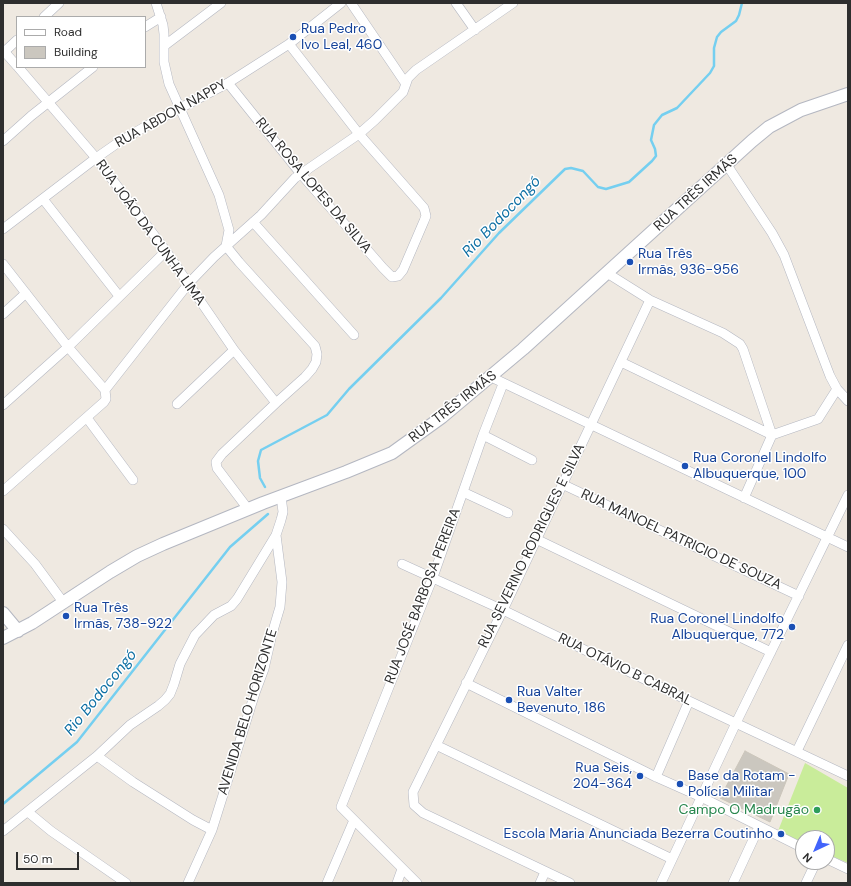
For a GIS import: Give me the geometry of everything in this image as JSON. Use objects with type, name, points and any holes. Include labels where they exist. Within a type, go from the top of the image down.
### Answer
[{"type":"street","points":[[45,3],[51,10]]},
{"type":"street","points":[[45,16],[59,3]]},
{"type":"street","points":[[156,3],[161,16],[164,34],[166,73],[169,84],[181,108],[226,214],[229,230],[226,246],[315,346],[316,358],[312,369],[222,454],[216,462],[217,468],[248,509]]},
{"type":"street","points":[[164,46],[221,3]]},
{"type":"street","name":"RUA ABDON NAPPY","points":[[3,229],[119,142],[142,128],[228,83],[289,44],[341,3]]},
{"type":"street","points":[[351,3],[406,84]]},
{"type":"street","points":[[456,3],[475,30]]},
{"type":"street","points":[[3,492],[104,402],[106,399],[106,390],[189,283],[226,246],[253,222],[295,178],[359,134],[397,100],[403,92],[408,78],[416,70],[513,3]]},
{"type":"street","points":[[146,26],[161,16]]},
{"type":"street","points":[[3,52],[16,41]]},
{"type":"street","points":[[289,44],[359,134]]},
{"type":"street","name":"RUA JOÃO DA CUNHA LIMA","points":[[3,52],[16,66]]},
{"type":"street","name":"RUA JOÃO DA CUNHA LIMA","points":[[18,68],[96,158],[166,251],[234,350],[276,403]]},
{"type":"street","points":[[3,141],[92,68]]},
{"type":"street","name":"RUA ROSA LOPES DA SILVA","points":[[228,83],[301,174],[388,274],[395,277],[398,276],[403,270],[426,216],[424,208],[359,134]]},
{"type":"street","name":"RUA TRÊS IRMÃS","points":[[3,638],[18,631],[137,556],[279,496],[346,472],[392,453],[442,417],[491,378],[769,127],[801,110],[848,94]]},
{"type":"street","points":[[727,165],[772,233],[784,255],[822,358],[837,389],[848,401]]},
{"type":"street","points":[[43,199],[119,296]]},
{"type":"street","points":[[253,222],[354,335]]},
{"type":"street","points":[[3,405],[68,347],[166,251]]},
{"type":"street","points":[[3,264],[68,347],[106,390]]},
{"type":"street","points":[[607,273],[650,300],[723,333],[740,344],[748,360],[772,435],[744,498]]},
{"type":"street","points":[[3,314],[26,293]]},
{"type":"street","name":"RUA SEVERINO RODRIGUES E SILVA","points":[[545,872],[423,813],[414,805],[413,792],[503,610],[650,300]]},
{"type":"street","points":[[177,404],[234,350]]},
{"type":"street","points":[[621,362],[772,435],[818,419],[837,389]]},
{"type":"street","points":[[491,378],[848,547]]},
{"type":"street","name":"RUA JOSÉ BARBOSA PEREIRA","points":[[354,820],[341,807],[432,577],[503,384]]},
{"type":"street","points":[[87,418],[133,480]]},
{"type":"street","points":[[483,435],[532,460]]},
{"type":"street","name":"RUA MANOEL PATRICIO DE SOUZA","points":[[562,484],[799,596]]},
{"type":"street","points":[[463,492],[508,513]]},
{"type":"street","points":[[661,883],[736,723],[848,495]]},
{"type":"street","points":[[3,831],[97,756],[130,726],[158,706],[170,694],[180,664],[195,635],[214,615],[231,606],[237,599],[276,535],[282,512],[279,496]]},
{"type":"street","points":[[3,529],[35,564],[63,602]]},
{"type":"street","name":"AVENIDA BELO HORIZONTE","points":[[188,883],[212,830],[264,669],[280,608],[282,582],[276,535]]},
{"type":"street","points":[[536,539],[771,652]]},
{"type":"street","name":"RUA OTÁVIO B CABRAL","points":[[402,564],[503,610],[689,702],[848,776]]},
{"type":"street","points":[[3,613],[18,631]]},
{"type":"street","points":[[797,751],[848,645]]},
{"type":"street","points":[[466,683],[795,844]]},
{"type":"street","points":[[656,777],[689,702]]},
{"type":"street","points":[[436,745],[672,859]]},
{"type":"street","points":[[97,756],[133,782],[193,820],[212,830]]},
{"type":"street","points":[[28,812],[51,831],[126,883]]},
{"type":"street","points":[[327,883],[354,820],[417,883]]},
{"type":"street","points":[[733,883],[760,827]]},
{"type":"street","points":[[835,863],[848,869]]},
{"type":"street","points":[[397,883],[402,869]]},
{"type":"street","points":[[806,883],[812,870]]},
{"type":"street","points":[[540,883],[545,872],[570,883]]},
{"type":"green space","name":"Campo O Madrugão","points":[[805,763],[848,788],[848,863],[835,857],[835,830],[795,830],[795,839],[778,831]]},
{"type":"building","points":[[745,751],[789,774],[770,822],[720,798]]},
{"type":"waterway","name":"Rio Bodocongó","points":[[265,487],[260,478],[258,461],[261,450],[327,415],[349,389],[441,298],[499,233],[565,169],[571,168],[583,171],[598,187],[606,189],[629,182],[652,161],[656,156],[651,140],[654,125],[662,115],[677,108],[710,73],[714,66],[714,48],[717,37],[721,32],[736,21],[742,3]]},
{"type":"waterway","name":"Rio Bodocongó","points":[[3,804],[77,742],[230,547],[268,514]]},
{"type":"place","name":"Rua Pedro Ivo Leal, 460","points":[[293,37]]},
{"type":"place","name":"Rua Três Irmãs, 936-956","points":[[630,262]]},
{"type":"place","name":"Rua Coronel Lindolfo Albuquerque, 100","points":[[685,466]]},
{"type":"place","name":"Rua Três Irmãs, 738-922","points":[[66,616]]},
{"type":"place","name":"Rua Coronel Lindolfo Albuquerque, 772","points":[[792,627]]},
{"type":"place","name":"Rua Valter Bevenuto, 186","points":[[509,700]]},
{"type":"place","name":"Rua Seis, 204-364","points":[[640,776]]},
{"type":"place","name":"Base da Rotam - Polícia Militar","points":[[680,784]]},
{"type":"place","name":"Campo O Madrugão","points":[[817,810]]},
{"type":"place","name":"Escola Maria Anunciada Bezerra Coutinho","points":[[781,834]]}]
